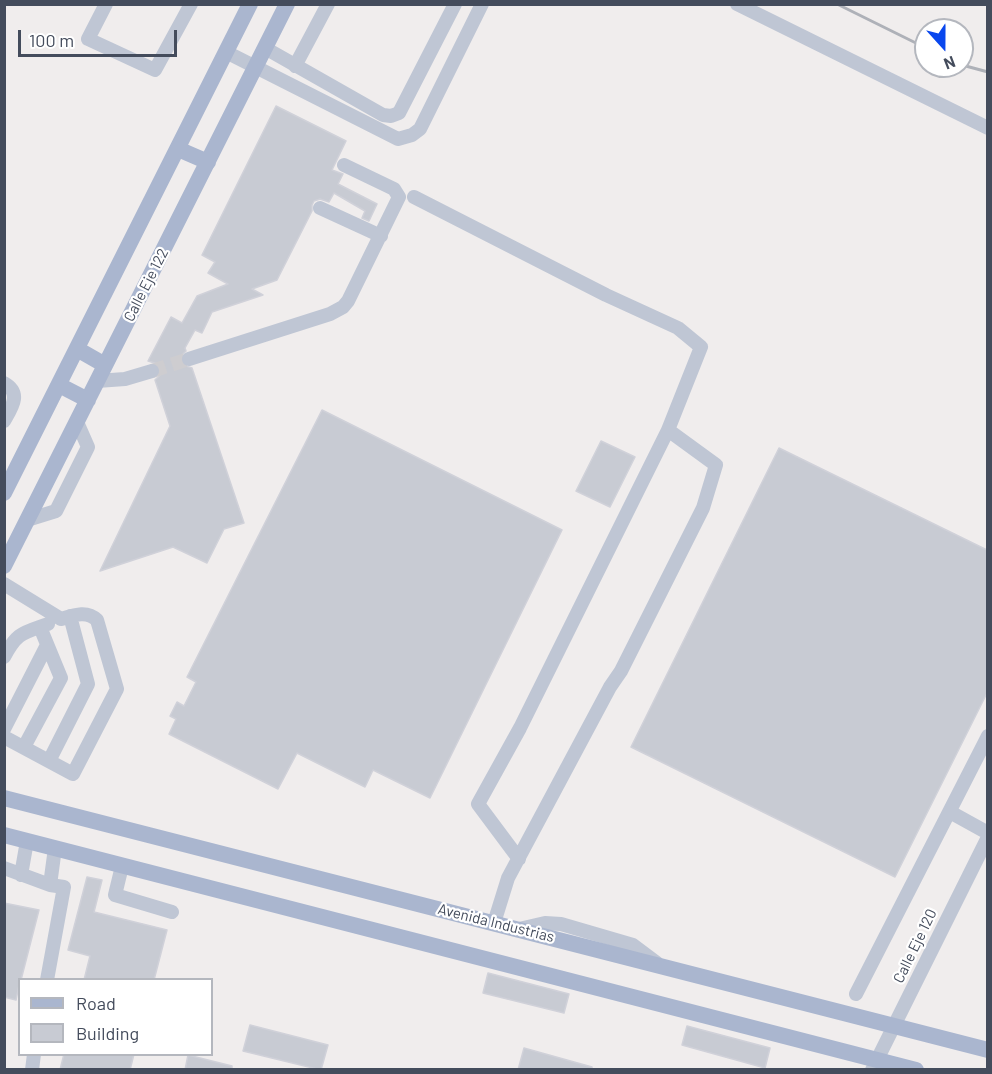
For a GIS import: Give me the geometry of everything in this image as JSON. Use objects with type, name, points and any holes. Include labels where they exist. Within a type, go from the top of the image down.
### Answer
[{"type":"main road","points":[[4,493],[250,4]]},
{"type":"main road","name":"Calle Eje 122","points":[[4,566],[287,4]]},
{"type":"main road","points":[[177,149],[208,162]]},
{"type":"main road","points":[[77,349],[105,365]]},
{"type":"main road","points":[[59,385],[88,399]]},
{"type":"main road","name":"Avenida Industrias","points":[[4,798],[987,1050]]},
{"type":"main road","points":[[4,836],[874,1064],[916,1070]]},
{"type":"street","points":[[106,4],[88,39],[155,70],[191,4]]},
{"type":"street","points":[[295,66],[328,4]]},
{"type":"street","points":[[265,48],[383,115],[391,116],[399,112],[455,4]]},
{"type":"street","points":[[226,52],[398,139],[405,138],[420,129],[482,4]]},
{"type":"street","points":[[737,4],[987,128]]},
{"type":"street","points":[[189,359],[338,311],[348,301],[399,197],[398,192],[344,165]]},
{"type":"street","points":[[414,197],[606,295],[678,328],[701,346],[668,430],[520,728],[478,804],[519,859]]},
{"type":"street","points":[[320,208],[381,236]]},
{"type":"street","points":[[98,381],[126,379],[152,371]]},
{"type":"street","points":[[4,383],[11,387],[15,395],[4,421]]},
{"type":"street","points":[[494,922],[508,878],[621,671],[704,508],[716,465],[668,430]]},
{"type":"street","points":[[4,584],[66,618],[88,684],[49,761]]},
{"type":"street","points":[[4,657],[17,636],[24,631],[66,618],[85,614],[93,616],[97,620],[117,689],[73,774],[4,737]]},
{"type":"street","points":[[24,747],[61,678],[40,627]]},
{"type":"street","points":[[4,729],[47,645]]},
{"type":"street","points":[[856,994],[987,736]]},
{"type":"street","points":[[952,808],[987,823]]},
{"type":"street","points":[[952,808],[987,835]]},
{"type":"street","name":"Calle Eje 120","points":[[874,1064],[987,835]]},
{"type":"street","points":[[21,874],[27,841]]},
{"type":"street","points":[[50,885],[55,848]]},
{"type":"street","points":[[122,866],[115,895],[172,912]]},
{"type":"street","points":[[4,868],[50,885],[64,887],[47,978]]},
{"type":"building","points":[[276,106],[346,141],[332,170],[343,174],[338,184],[377,204],[369,221],[362,218],[365,211],[334,193],[329,202],[320,199],[314,201],[312,211],[277,280],[252,289],[263,295],[212,312],[202,333],[195,330],[185,348],[186,351],[180,357],[183,365],[192,368],[244,523],[224,529],[207,563],[173,547],[100,571],[170,426],[155,380],[161,374],[160,368],[158,364],[148,361],[171,317],[182,323],[197,296],[228,284],[208,273],[215,262],[202,255]]},
{"type":"building","points":[[322,410],[562,530],[430,798],[373,770],[365,787],[297,753],[278,789],[169,734],[176,719],[170,716],[177,702],[184,706],[196,682],[187,677]]},
{"type":"building","points":[[601,441],[635,457],[610,507],[576,491]]},
{"type":"building","points":[[779,448],[987,550],[987,693],[895,877],[631,747]]},
{"type":"building","points":[[87,877],[102,880],[94,912],[167,930],[155,978],[84,978],[90,956],[68,950]]},
{"type":"building","points":[[4,903],[39,910],[22,978],[18,978],[16,1000],[4,997]]},
{"type":"building","points":[[488,973],[569,994],[564,1013],[483,993]]},
{"type":"building","points":[[250,1025],[328,1045],[321,1070],[243,1051]]},
{"type":"building","points":[[687,1026],[770,1048],[765,1068],[682,1045]]},
{"type":"building","points":[[524,1048],[592,1067],[592,1070],[518,1070]]},
{"type":"building","points":[[64,1056],[134,1056],[130,1070],[60,1070]]},
{"type":"building","points":[[188,1056],[232,1066],[232,1070],[185,1070]]},
{"type":"tunnel","points":[[152,371],[189,359]]},
{"type":"railway","points":[[837,4],[914,42]]},
{"type":"railway","points":[[974,68],[988,72]]}]
